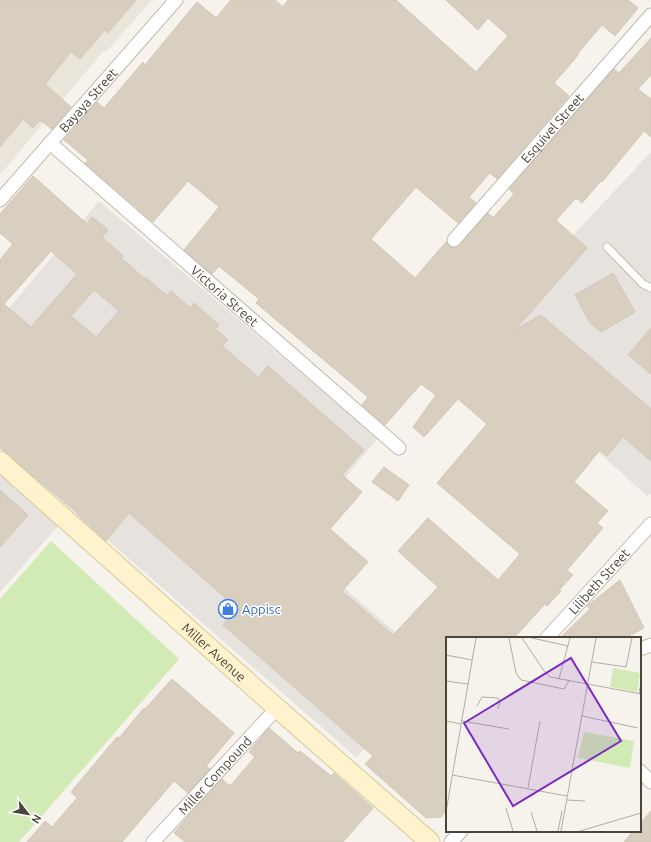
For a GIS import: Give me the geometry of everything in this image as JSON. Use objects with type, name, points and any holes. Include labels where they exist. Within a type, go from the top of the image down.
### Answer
[{"type":"street","name":"Bayaya Street","points":[[0,200],[176,0]]},
{"type":"street","name":"Esquivel Street","points":[[454,240],[651,15]]},
{"type":"street","name":"Victoria Street","points":[[50,144],[399,448]]},
{"type":"street","name":"Miller Avenue","points":[[0,461],[430,842]]},
{"type":"street","name":"Lilibeth Street","points":[[548,637],[651,524]]},
{"type":"street","points":[[641,649],[651,645]]},
{"type":"street","name":"Miller Compound","points":[[153,842],[277,708]]},
{"type":"street","points":[[641,771],[651,782]]},
{"type":"street","points":[[452,842],[460,832]]},
{"type":"lane","points":[[607,247],[643,284],[651,288]]},
{"type":"shaded area","points":[[42,0],[152,0],[106,52],[104,50],[0,175],[0,50]]},
{"type":"shaded area","points":[[651,152],[651,493],[647,496],[475,340]]},
{"type":"shaded area","points":[[99,201],[378,438],[291,542],[430,662],[412,683],[357,758],[0,446],[0,319]]},
{"type":"shaded area","points":[[0,468],[63,520],[0,592]]},
{"type":"green space","points":[[51,541],[179,659],[19,842],[0,842],[0,599]]},
{"type":"building","points":[[0,0],[136,0],[108,33],[105,30],[80,59],[71,52],[45,84],[71,107],[52,129],[40,120],[33,128],[23,119],[0,147]]},
{"type":"building","points":[[231,0],[275,0],[283,7],[288,0],[396,0],[476,72],[508,36],[488,18],[478,30],[446,0],[628,0],[638,8],[615,36],[602,25],[578,53],[579,54],[554,83],[569,96],[497,179],[490,173],[489,174],[469,197],[476,203],[458,223],[416,187],[371,239],[415,278],[446,242],[453,248],[457,247],[488,213],[493,218],[514,194],[509,189],[614,69],[619,73],[651,38],[651,75],[638,89],[651,99],[651,137],[644,131],[602,182],[601,181],[582,203],[576,198],[556,220],[587,248],[515,330],[541,315],[651,409],[651,461],[623,437],[607,456],[600,450],[574,482],[608,511],[597,523],[603,528],[567,570],[573,575],[559,590],[561,591],[547,606],[545,604],[515,637],[446,637],[446,811],[441,817],[426,818],[365,764],[373,756],[223,625],[237,608],[129,513],[106,541],[77,513],[0,448],[0,260],[13,244],[0,233],[0,214],[33,176],[87,224],[92,217],[108,230],[102,237],[123,256],[121,258],[144,278],[145,277],[167,296],[171,291],[190,308],[194,303],[219,325],[215,329],[228,340],[222,346],[258,377],[268,366],[364,450],[342,475],[362,492],[330,529],[368,562],[342,591],[393,635],[438,587],[398,551],[428,518],[498,580],[520,554],[437,483],[487,424],[458,399],[424,437],[413,427],[436,395],[421,384],[385,425],[362,405],[368,397],[256,303],[259,299],[219,266],[212,274],[184,250],[219,207],[188,181],[153,222],[85,163],[88,160],[64,140],[97,102],[104,108],[143,62],[145,65],[197,2],[216,18]],"holes":[[[51,251],[77,274],[31,327],[4,304]],[[94,290],[119,311],[96,337],[71,316]]]},
{"type":"building","points":[[613,273],[635,312],[601,332],[590,323],[575,295]]},
{"type":"building","points":[[651,328],[651,374],[628,355]]},
{"type":"building","points":[[384,467],[409,485],[398,501],[372,482]]},
{"type":"building","points":[[0,490],[28,515],[0,547]]},
{"type":"building","points":[[620,580],[644,628],[627,637],[561,637],[590,609],[587,606]]},
{"type":"building","points":[[172,679],[234,733],[206,766],[210,769],[188,793],[174,781],[122,842],[27,842],[45,821],[52,827],[77,798],[71,792],[117,737],[119,738],[144,708],[145,709]]},
{"type":"building","points":[[269,728],[298,753],[300,751],[331,776],[334,773],[373,808],[343,842],[185,842],[174,833],[222,779],[230,786],[255,757],[249,752]]},
{"type":"building","points":[[651,811],[651,842],[624,842],[632,832],[641,832],[641,823]]},
{"type":"place","name":"Appisc","points":[[228,609]]}]
